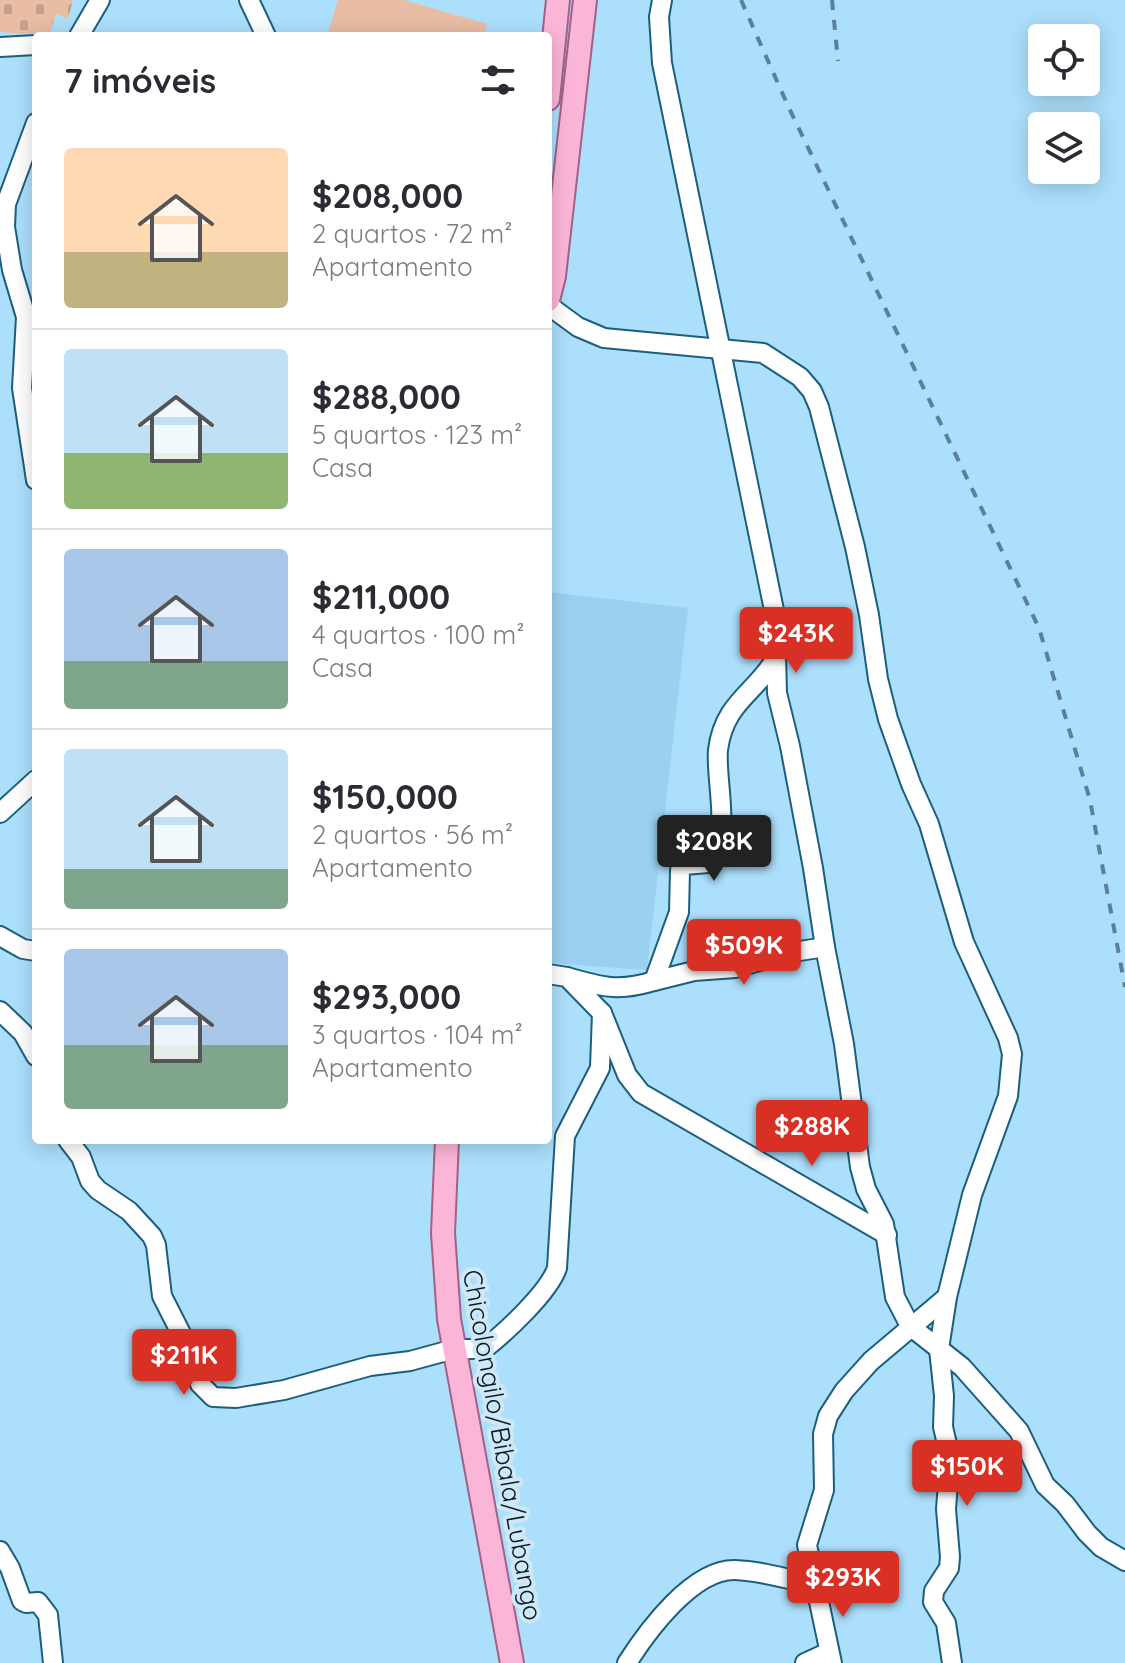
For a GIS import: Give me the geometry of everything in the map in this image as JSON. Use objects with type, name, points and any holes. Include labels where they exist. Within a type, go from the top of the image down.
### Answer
[{"type":"main road","points":[[552,59],[558,0]]},
{"type":"main road","points":[[552,285],[585,0]]},
{"type":"main road","name":"Chicolongilo/Bibala/Lubango","points":[[447,1144],[444,1259],[454,1349],[512,1663]]},
{"type":"street","points":[[81,32],[100,0]]},
{"type":"street","points":[[249,0],[264,32]]},
{"type":"street","points":[[662,0],[659,17],[662,63],[775,615],[777,693],[813,868],[844,1044],[860,1167],[887,1235],[895,1297],[910,1326],[982,1387],[1019,1431],[1045,1485],[1101,1547],[1125,1561]]},
{"type":"street","points":[[0,47],[32,45]]},
{"type":"street","points":[[32,134],[6,204],[5,227],[9,259],[26,317],[22,388],[32,454]]},
{"type":"street","points":[[552,305],[578,327],[604,338],[763,353],[800,377],[812,391],[819,407],[855,547],[888,719],[929,824],[964,942],[998,1011],[1010,1046],[1008,1096],[972,1195],[947,1297],[939,1349],[943,1427],[950,1457],[946,1509],[950,1557],[949,1568],[934,1591],[933,1602],[946,1623],[952,1663]]},
{"type":"street","points":[[654,981],[679,912],[680,870],[684,865],[708,863],[716,851],[722,801],[718,750],[725,722],[740,699],[771,668],[776,658]]},
{"type":"street","points":[[0,813],[32,784]]},
{"type":"street","points":[[0,936],[23,949],[32,950]]},
{"type":"street","points":[[552,975],[617,989],[634,988],[694,971],[735,968],[787,953],[825,947]]},
{"type":"street","points":[[567,977],[602,1013],[627,1075],[641,1093],[887,1235]]},
{"type":"street","points":[[0,1011],[23,1033],[32,1049]]},
{"type":"street","points":[[71,1144],[81,1157],[90,1181],[129,1211],[152,1236],[156,1245],[162,1296],[190,1351],[200,1384],[213,1397],[236,1398],[284,1390],[360,1369],[410,1361],[454,1349],[484,1349],[554,1277],[565,1136],[600,1068],[602,1013]]},
{"type":"street","points":[[805,1663],[831,1657],[807,1545],[824,1490],[823,1434],[828,1416],[853,1380],[910,1326],[947,1297]]},
{"type":"street","points":[[0,1551],[22,1601],[38,1602],[48,1615],[53,1663]]},
{"type":"street","points":[[627,1663],[655,1624],[708,1574],[734,1570],[814,1585]]},
{"type":"shaded area","points":[[552,592],[688,608],[647,970],[552,963]]},
{"type":"green space","points":[[0,0],[73,0],[68,19],[56,14],[50,32],[32,32],[32,35],[0,32]]},
{"type":"green space","points":[[338,0],[404,0],[487,24],[485,32],[328,32]]},
{"type":"railway","points":[[741,0],[788,106],[1039,628],[1090,800],[1125,987]]},
{"type":"railway","points":[[832,0],[838,61]]}]
